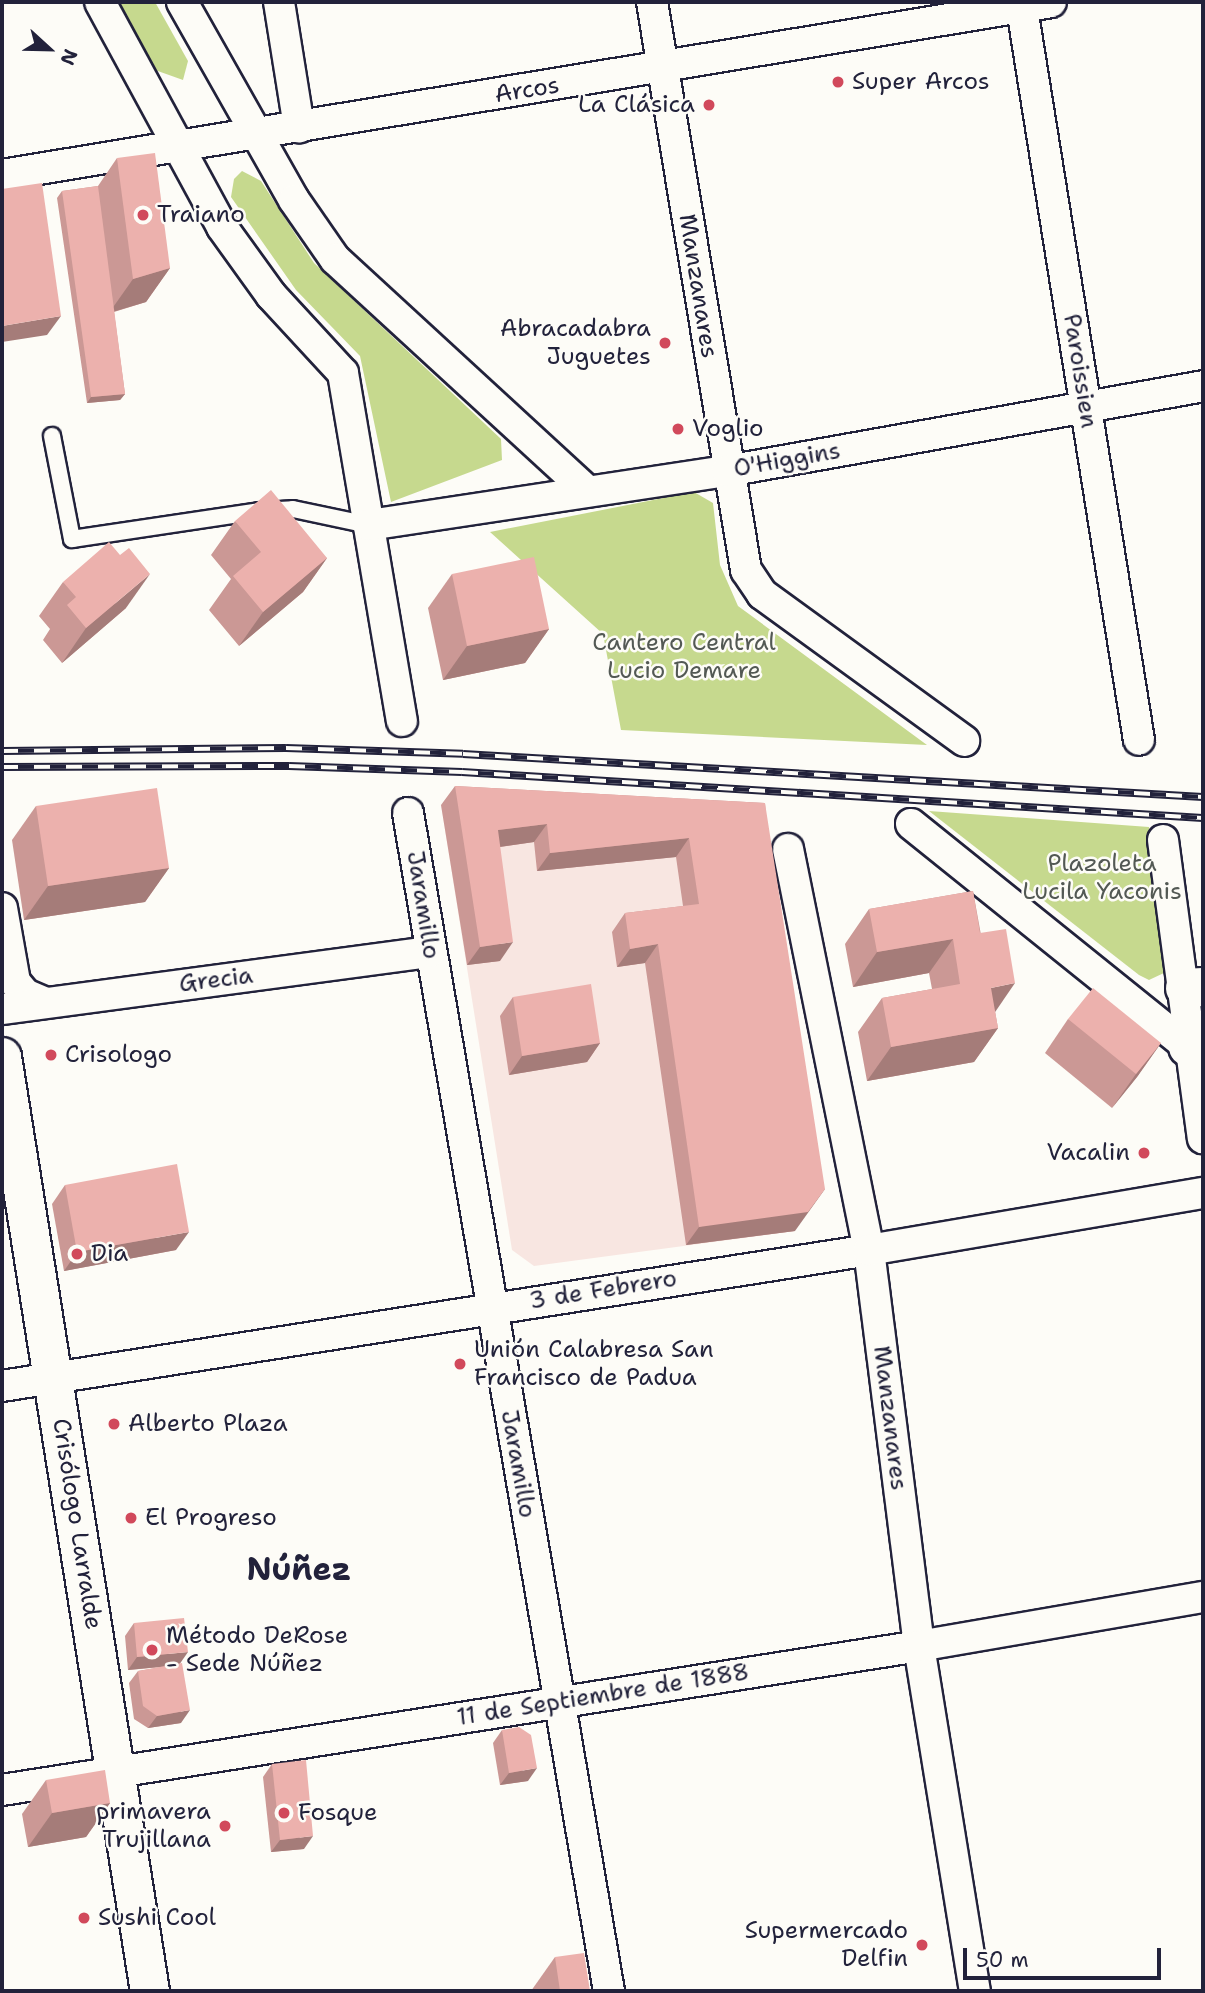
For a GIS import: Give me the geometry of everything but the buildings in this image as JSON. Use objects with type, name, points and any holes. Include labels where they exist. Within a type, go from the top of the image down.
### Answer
[{"type":"street","points":[[100,2],[175,145],[222,227],[271,295],[343,373],[402,721]]},
{"type":"street","points":[[182,2],[255,134],[335,259],[587,491]]},
{"type":"street","points":[[279,2],[299,127]]},
{"type":"street","name":"Manzanares","points":[[652,2],[727,471],[746,570],[762,594],[964,741]]},
{"type":"street","name":"Arcos","points":[[2,175],[663,68],[1021,4],[1051,2]]},
{"type":"street","name":"Paroissien","points":[[1021,4],[1139,740]]},
{"type":"street","name":"O'Higgins","points":[[369,525],[727,471],[1203,386]]},
{"type":"street","name":"Jaramillo","points":[[408,813],[609,1991]]},
{"type":"street","points":[[911,824],[1196,1052]]},
{"type":"street","points":[[1163,840],[1194,988],[1203,1138]]},
{"type":"street","name":"Manzanares","points":[[788,849],[869,1251],[919,1646],[975,1991]]},
{"type":"street","points":[[2,908],[15,982],[25,994],[44,1002]]},
{"type":"street","name":"Grecia","points":[[2,1009],[430,952]]},
{"type":"street","name":"Crisólogo Larralde","points":[[2,1057],[150,1991]]},
{"type":"street","name":"3 de Febrero","points":[[2,1386],[492,1307],[869,1251],[1203,1193]]},
{"type":"street","name":"11 de Septiembre de 1888","points":[[2,1790],[919,1646],[1203,1597]]},
{"type":"lane","points":[[52,436],[72,539],[259,510],[293,509],[369,525]]},
{"type":"shaded area","points":[[441,805],[752,822],[795,1231],[534,1266],[512,1250]]},
{"type":"green space","points":[[119,2],[155,2],[188,61],[183,80],[155,70]]},
{"type":"green space","points":[[242,171],[261,181],[314,263],[501,439],[502,460],[391,502],[360,356],[296,290],[231,197],[234,179]]},
{"type":"green space","name":"Cantero Central Lucio Demare","points":[[694,492],[713,503],[720,565],[738,606],[927,745],[621,730],[603,634],[490,532]]},
{"type":"green space","name":"Plazoleta Lucila Yaconis","points":[[929,811],[1149,827],[1166,972],[1149,980],[1139,975]]},
{"type":"railway","points":[[2,751],[286,748],[463,754],[1203,797]]},
{"type":"railway","points":[[2,767],[289,766],[462,772],[1203,818]]},
{"type":"place","name":"Super Arcos","points":[[838,82]]},
{"type":"place","name":"La Clásica","points":[[709,105]]},
{"type":"place","name":"Traiano","points":[[143,215]]},
{"type":"place","name":"Abracadabra Juguetes","points":[[665,343]]},
{"type":"place","name":"Voglio","points":[[678,429]]},
{"type":"place","name":"Crisologo","points":[[51,1055]]},
{"type":"place","name":"Vacalin","points":[[1144,1153]]},
{"type":"place","name":"Dia","points":[[77,1254]]},
{"type":"place","name":"Unión Calabresa San Francisco de Padua","points":[[460,1364]]},
{"type":"place","name":"Alberto Plaza","points":[[114,1424]]},
{"type":"place","name":"El Progreso","points":[[131,1518]]},
{"type":"place","name":"Método DeRose - Sede Núñez","points":[[152,1650]]},
{"type":"place","name":"Fosque","points":[[284,1813]]},
{"type":"place","name":"primavera Trujillana","points":[[225,1826]]},
{"type":"place","name":"Sushi Cool","points":[[84,1918]]},
{"type":"place","name":"Supermercado Delfin","points":[[922,1945]]},
{"type":"district","name":"Núñez","points":[[299,1569]]}]
